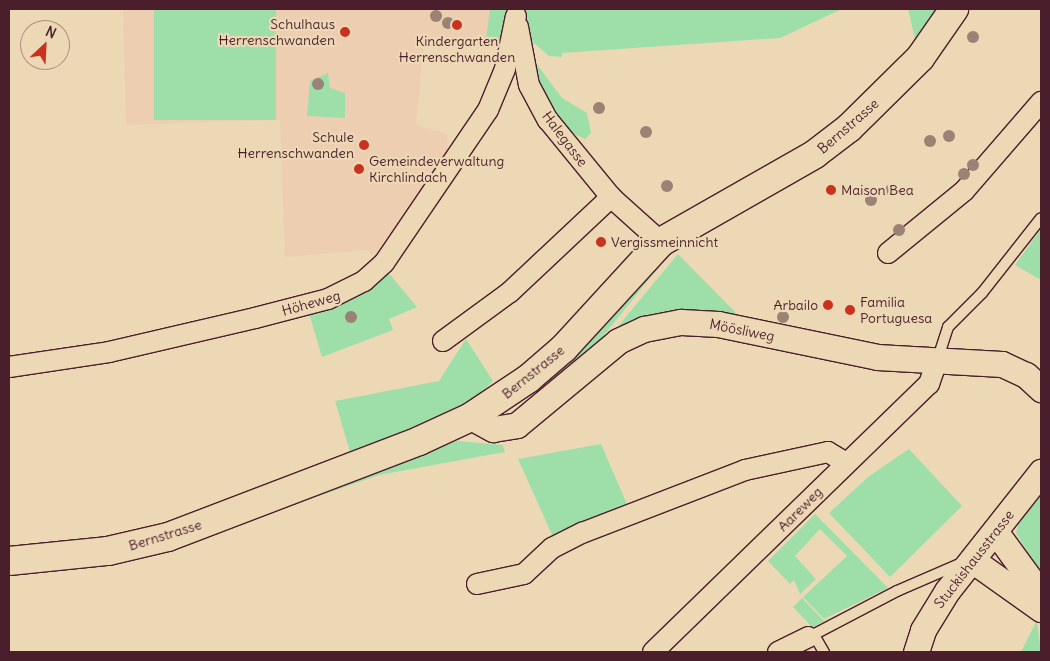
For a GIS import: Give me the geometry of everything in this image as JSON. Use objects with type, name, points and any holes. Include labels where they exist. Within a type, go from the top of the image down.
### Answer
[{"type":"main road","name":"Bernstrasse","points":[[9,560],[108,551],[168,537],[476,421],[564,348],[661,242],[829,144],[914,65],[954,9]]},
{"type":"street","name":"Halegasse","points":[[515,12],[524,65],[537,100],[611,197],[661,242]]},
{"type":"street","name":"Höheweg","points":[[9,367],[109,352],[255,318],[328,299],[364,281],[384,263],[488,110],[505,69],[515,12]]},
{"type":"street","points":[[888,254],[964,191],[1041,102]]},
{"type":"street","points":[[443,341],[510,292],[611,197]]},
{"type":"street","name":"Möösliweg","points":[[476,421],[500,430],[531,416],[618,341],[644,329],[681,322],[718,324],[878,357],[1002,364],[1026,375],[1041,389]]},
{"type":"street","name":"Aareweg","points":[[653,652],[929,384],[937,361]]},
{"type":"street","points":[[477,584],[524,574],[552,548],[582,533],[745,470],[824,452],[846,463]]},
{"type":"street","name":"Stuckishausstrasse","points":[[916,652],[937,605],[1041,472]]},
{"type":"street","points":[[995,531],[1041,594]]},
{"type":"street","points":[[972,560],[1041,609]]},
{"type":"street","points":[[778,652],[811,636]]},
{"type":"lane","points":[[937,361],[948,327],[982,293],[1041,218]]},
{"type":"lane","points":[[824,652],[811,636],[934,573],[972,560]]},
{"type":"shaded area","name":"Schule Herrenschwanden","points":[[123,9],[490,9],[485,45],[424,41],[416,125],[447,134],[448,162],[378,262],[367,250],[285,257],[280,120],[126,125]]},
{"type":"green space","points":[[154,9],[276,9],[276,120],[154,120]]},
{"type":"green space","points":[[490,9],[842,9],[780,38],[562,53],[562,57],[549,56],[528,38],[503,47],[485,45]]},
{"type":"green space","points":[[908,9],[938,9],[916,43]]},
{"type":"green space","points":[[533,59],[562,98],[587,113],[591,133],[585,139],[568,131],[551,109],[538,85]]},
{"type":"green space","points":[[328,73],[330,88],[345,93],[345,118],[307,116],[310,81]]},
{"type":"green space","points":[[1041,229],[1041,280],[1015,265]]},
{"type":"green space","points":[[674,248],[601,339],[549,383],[548,379],[641,278]]},
{"type":"green space","points":[[678,254],[739,316],[618,328],[619,325]]},
{"type":"green space","points":[[386,270],[417,307],[389,319],[393,330],[322,357],[308,310]]},
{"type":"green space","points":[[466,339],[493,381],[474,399],[351,455],[335,401],[439,381]]},
{"type":"green space","points":[[457,441],[503,445],[505,452],[379,475],[276,511]]},
{"type":"green space","points":[[601,444],[629,509],[554,539],[518,459]]},
{"type":"green space","points":[[909,449],[962,506],[890,577],[829,513],[868,477]]},
{"type":"green space","points":[[1041,490],[1041,575],[1016,533],[1020,517]]},
{"type":"green space","points":[[815,514],[888,588],[824,619],[803,597],[847,556],[820,529],[795,556],[816,579],[800,594],[794,580],[790,584],[768,561]]},
{"type":"green space","points":[[891,590],[812,627],[793,607],[802,598],[824,621]]},
{"type":"green space","points":[[1037,622],[1041,652],[1021,652],[1035,624]]},
{"type":"place","name":"Kindergarten Herrenschwanden","points":[[457,25]]},
{"type":"place","name":"Schulhaus Herrenschwanden","points":[[345,32]]},
{"type":"place","name":"Schule Herrenschwanden","points":[[364,145]]},
{"type":"place","name":"Gemeindeverwaltung Kirchlindach","points":[[359,169]]},
{"type":"place","name":"Maison Bea","points":[[831,190]]},
{"type":"place","name":"Vergissmeinnicht","points":[[601,242]]},
{"type":"place","name":"Arbailo","points":[[828,305]]},
{"type":"place","name":"Familia Portuguesa","points":[[850,310]]}]
